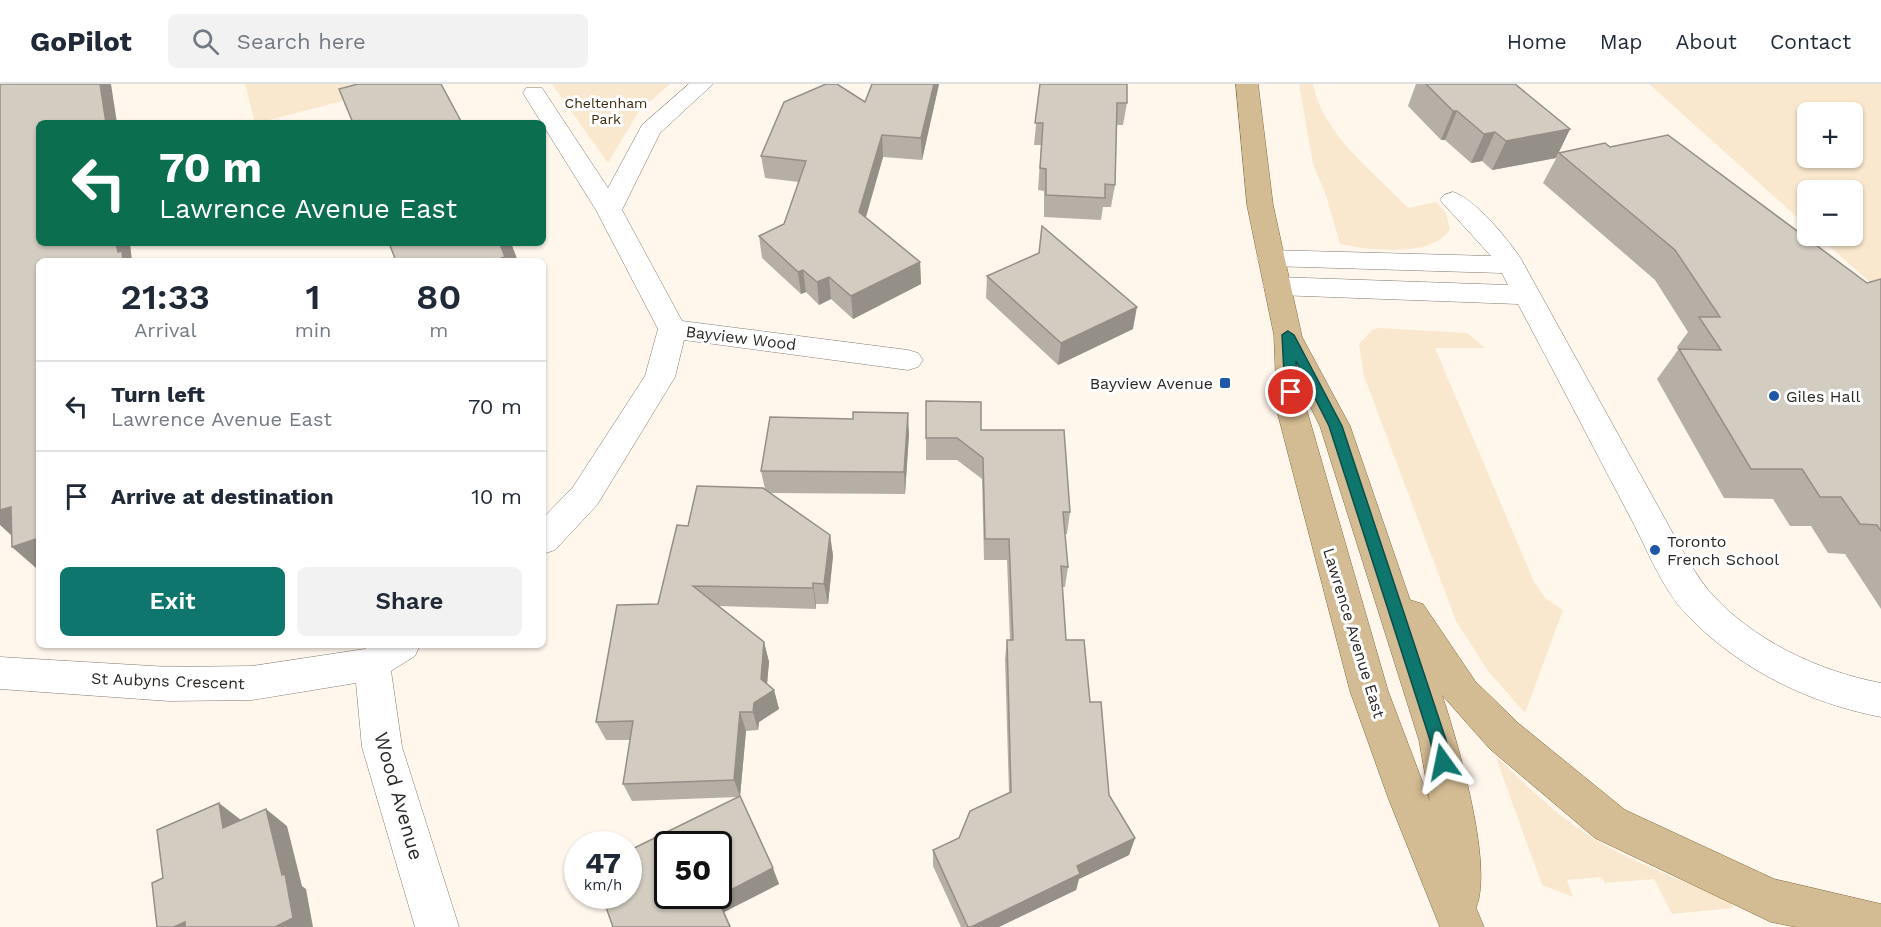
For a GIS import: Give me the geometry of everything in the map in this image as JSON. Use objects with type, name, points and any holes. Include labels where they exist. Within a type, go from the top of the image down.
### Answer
[{"type":"main road","name":"Lawrence Avenue East","points":[[1247,84],[1260,206],[1288,335],[1292,411],[1369,691],[1408,800],[1461,923]]},
{"type":"main road","name":"Lawrence Avenue East","points":[[1288,335],[1335,426],[1438,740],[1456,830],[1461,923]]},
{"type":"main road","points":[[1387,580],[1462,693],[1504,736],[1610,824],[1771,900],[1875,921]]},
{"type":"main road","points":[[1790,927],[1875,921]]},
{"type":"street","points":[[609,210],[650,130],[702,84]]},
{"type":"street","name":"Bayview Wood","points":[[534,93],[609,210],[672,329],[908,360]]},
{"type":"street","points":[[1453,200],[1478,224],[1519,280],[1669,558],[1699,604],[1759,653],[1815,681],[1857,697],[1881,700]]},
{"type":"street","points":[[1270,258],[1519,280]]},
{"type":"street","points":[[1276,286],[1519,280]]},
{"type":"street","points":[[546,537],[585,496],[660,377],[672,329]]},
{"type":"street","name":"St Aubyns Crescent","points":[[0,673],[169,684],[252,683],[387,654]]},
{"type":"street","name":"Wood Avenue","points":[[387,654],[382,747],[437,927]]},
{"type":"green space","points":[[245,84],[409,84],[269,120],[254,120]]},
{"type":"green space","name":"Cheltenham Park","points":[[552,84],[670,84],[639,111],[608,163]]},
{"type":"green space","points":[[1299,84],[1313,84],[1327,120],[1338,136],[1408,208],[1436,202],[1446,213],[1450,229],[1442,238],[1430,244],[1399,250],[1340,244],[1326,195],[1313,164]]},
{"type":"green space","points":[[1649,84],[1881,84],[1881,292],[1829,246],[1863,246],[1863,180],[1797,180],[1797,217]]},
{"type":"green space","points":[[1378,328],[1467,333],[1485,348],[1435,348],[1534,582],[1546,599],[1563,610],[1525,713],[1488,671],[1456,621],[1364,376],[1359,344],[1372,330]]},
{"type":"green space","points":[[1495,755],[1542,800],[1594,839],[1644,864],[1730,900],[1733,908],[1672,914],[1654,879],[1605,883],[1601,877],[1567,880],[1573,897],[1542,885]]},
{"type":"building","points":[[0,84],[100,84],[106,120],[36,120],[36,246],[117,246],[118,252],[122,251],[123,258],[36,258],[36,539],[12,547],[11,507],[0,510]]},
{"type":"building","points":[[358,84],[441,84],[460,120],[352,120],[339,89]]},
{"type":"building","points":[[826,84],[837,84],[865,102],[872,84],[934,84],[921,138],[882,135],[859,212],[920,262],[851,296],[829,277],[817,282],[803,270],[798,272],[759,236],[784,224],[806,161],[761,156],[784,102]]},
{"type":"building","points":[[1040,84],[1127,84],[1127,103],[1117,103],[1115,185],[1105,184],[1105,198],[1046,195],[1046,169],[1040,168],[1043,123],[1035,123]]},
{"type":"building","points":[[1426,84],[1515,84],[1570,129],[1506,141],[1495,132],[1484,134],[1457,111],[1453,111]]},
{"type":"building","name":"Giles Hall","points":[[1668,135],[1797,231],[1797,246],[1817,246],[1867,283],[1881,279],[1881,531],[1877,525],[1860,524],[1841,497],[1820,497],[1802,469],[1751,469],[1679,349],[1721,350],[1699,317],[1720,317],[1675,250],[1559,153],[1605,143],[1610,147]]},
{"type":"building","points":[[1042,226],[1137,307],[1061,343],[987,276],[1039,253]]},
{"type":"building","points":[[390,246],[501,246],[505,257],[501,258],[395,258]]},
{"type":"building","points":[[926,401],[981,402],[981,430],[1064,430],[1070,512],[1063,512],[1068,567],[1061,566],[1066,640],[1084,640],[1090,702],[1101,702],[1109,795],[1135,838],[1077,866],[1080,874],[971,927],[968,927],[933,850],[959,838],[970,811],[1011,792],[1007,640],[1013,640],[1009,539],[985,539],[983,458],[957,438],[926,438]]},
{"type":"building","points":[[853,412],[908,413],[904,472],[761,471],[770,417],[853,419]]},
{"type":"building","points":[[697,486],[763,488],[830,535],[824,584],[813,583],[813,588],[693,586],[764,642],[761,679],[774,690],[754,703],[753,712],[740,712],[734,780],[623,784],[633,721],[596,722],[617,605],[658,604],[677,525],[688,526]]},
{"type":"building","points":[[740,796],[773,868],[732,889],[732,831],[669,831]]},
{"type":"building","points":[[219,803],[223,828],[266,809],[282,875],[285,874],[293,918],[275,927],[185,927],[185,922],[174,927],[157,927],[152,883],[163,878],[157,830]]},
{"type":"building","points":[[654,838],[654,909],[722,909],[730,927],[613,927],[607,909],[642,909],[642,844]]},
{"type":"place","name":"Bayview Avenue","points":[[1225,383]]},
{"type":"place","name":"Giles Hall","points":[[1774,396]]},
{"type":"place","name":"Toronto French School","points":[[1655,550]]},
{"type":"route","points":[[1291,392],[1288,335],[1335,426],[1387,580],[1443,762]]}]
